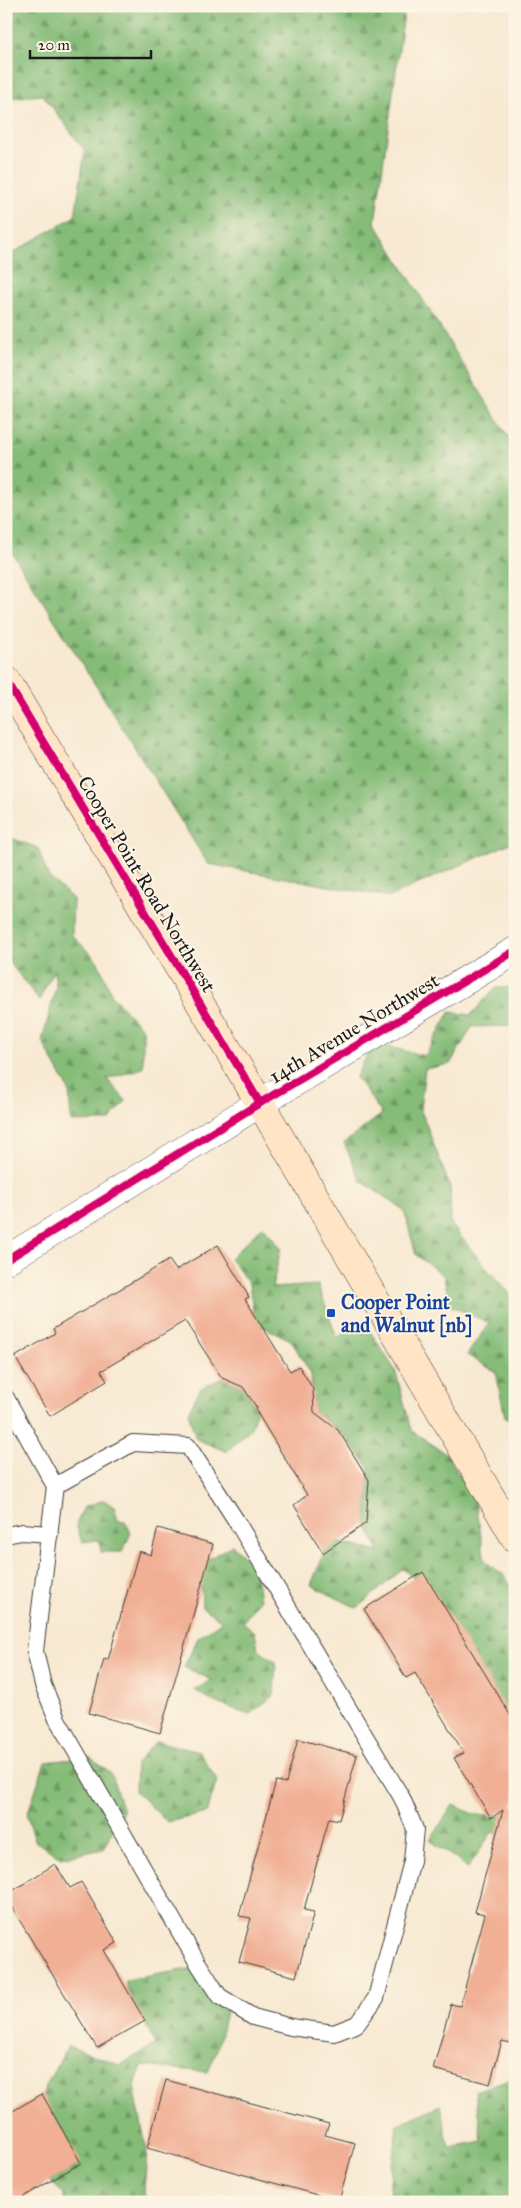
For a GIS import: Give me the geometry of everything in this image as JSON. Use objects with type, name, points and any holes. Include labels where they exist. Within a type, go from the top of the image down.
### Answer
[{"type":"main road","name":"Cooper Point Road Northwest","points":[[6,680],[260,1104],[515,1538]]},
{"type":"street","name":"14th Avenue Northwest","points":[[6,1260],[260,1104],[515,951]]},
{"type":"lane","points":[[6,1398],[56,1486],[35,1652],[43,1685],[57,1719],[196,1960],[220,1996],[253,2017],[291,2027],[334,2033],[357,2024],[376,1998],[412,1861],[415,1829],[402,1798],[237,1522],[188,1446],[133,1443],[56,1486]]},
{"type":"lane","points":[[6,1535],[22,1532],[50,1534]]},
{"type":"green space","points":[[6,6],[405,6],[375,223],[514,446],[512,622],[515,625],[515,841],[389,897],[208,864],[6,543],[6,257],[75,216],[85,151],[43,95],[6,98]]},
{"type":"green space","points":[[6,836],[38,848],[48,876],[73,899],[72,935],[97,960],[113,997],[143,1029],[143,1068],[107,1079],[126,1101],[109,1121],[71,1122],[69,1090],[42,1041],[56,987],[54,970],[39,1000],[6,958]]},
{"type":"green space","points":[[515,987],[515,1020],[510,1026],[472,1027],[450,1064],[425,1069],[420,1108],[450,1187],[451,1224],[486,1268],[515,1299],[515,1422],[505,1417],[496,1372],[467,1355],[489,1323],[451,1306],[443,1275],[416,1255],[404,1210],[361,1181],[344,1143],[382,1114],[356,1077],[373,1043],[425,1056],[450,1012],[471,1015],[495,988]]},
{"type":"green space","points":[[263,1226],[281,1248],[272,1288],[318,1285],[337,1338],[362,1319],[395,1370],[412,1431],[447,1454],[476,1505],[485,1561],[505,1576],[515,1594],[515,1737],[435,1595],[403,1569],[357,1608],[311,1585],[329,1540],[379,1552],[366,1523],[369,1467],[341,1432],[314,1412],[311,1374],[291,1340],[255,1323],[249,1284],[230,1258]]},
{"type":"green space","points":[[222,1378],[243,1387],[257,1408],[251,1428],[227,1452],[196,1439],[188,1412],[201,1388]]},
{"type":"green space","points":[[104,1500],[115,1508],[118,1521],[125,1521],[131,1533],[122,1552],[101,1552],[99,1540],[82,1542],[76,1525],[84,1507]]},
{"type":"green space","points":[[232,1545],[255,1567],[260,1599],[243,1622],[255,1632],[258,1650],[276,1662],[274,1695],[249,1715],[210,1700],[195,1690],[212,1680],[184,1667],[198,1638],[222,1621],[202,1607],[200,1564]]},
{"type":"green space","points":[[156,1741],[199,1752],[217,1780],[207,1813],[167,1822],[135,1791],[136,1764]]},
{"type":"green space","points":[[90,1757],[111,1774],[123,1811],[103,1849],[61,1858],[35,1841],[27,1815],[45,1762]]},
{"type":"green space","points":[[453,1805],[474,1814],[515,1817],[515,1840],[492,1832],[468,1868],[430,1840]]},
{"type":"green space","points":[[200,1967],[229,1999],[217,2050],[208,2072],[142,2066],[134,2086],[147,2152],[144,2194],[152,2202],[64,2202],[64,2194],[44,2176],[36,2125],[45,2087],[68,2046],[120,2065],[156,2044],[127,1989],[125,1980]]},
{"type":"green space","points":[[515,2074],[515,2202],[391,2202],[390,2182],[397,2125],[440,2105],[449,2147],[482,2141],[475,2091],[512,2078]]},
{"type":"building","points":[[218,1245],[249,1297],[245,1299],[290,1371],[299,1366],[313,1389],[314,1412],[338,1430],[369,1480],[366,1523],[323,1553],[294,1505],[307,1495],[256,1411],[257,1408],[243,1387],[222,1378],[185,1321],[101,1371],[107,1381],[50,1416],[15,1357],[55,1333],[53,1329],[169,1260],[176,1270]]},
{"type":"building","points":[[158,1528],[213,1544],[160,1733],[89,1713],[104,1659],[108,1660],[139,1551],[151,1555]]},
{"type":"building","points":[[423,1572],[515,1723],[515,1803],[511,1805],[515,1806],[515,2044],[502,2041],[490,2084],[433,2069],[451,2004],[460,2006],[485,1914],[475,1912],[503,1810],[491,1818],[454,1758],[464,1753],[415,1673],[406,1678],[364,1609]]},
{"type":"building","points":[[298,1739],[357,1755],[339,1820],[329,1818],[304,1910],[314,1912],[296,1977],[239,1962],[251,1918],[239,1916],[276,1781],[286,1783]]},
{"type":"building","points":[[55,1864],[70,1888],[81,1882],[117,1943],[104,1950],[145,2021],[97,2048],[6,1898],[6,1895]]},
{"type":"building","points":[[166,2080],[329,2124],[325,2135],[355,2143],[339,2201],[147,2148]]},
{"type":"building","points":[[42,2094],[81,2163],[15,2202],[6,2202],[6,2115]]},
{"type":"cycle path","points":[[6,680],[260,1103]]},
{"type":"cycle path","points":[[6,1260],[260,1103],[515,951]]},
{"type":"place","name":"Cooper Point and Walnut [nb]","points":[[331,1313]]}]
